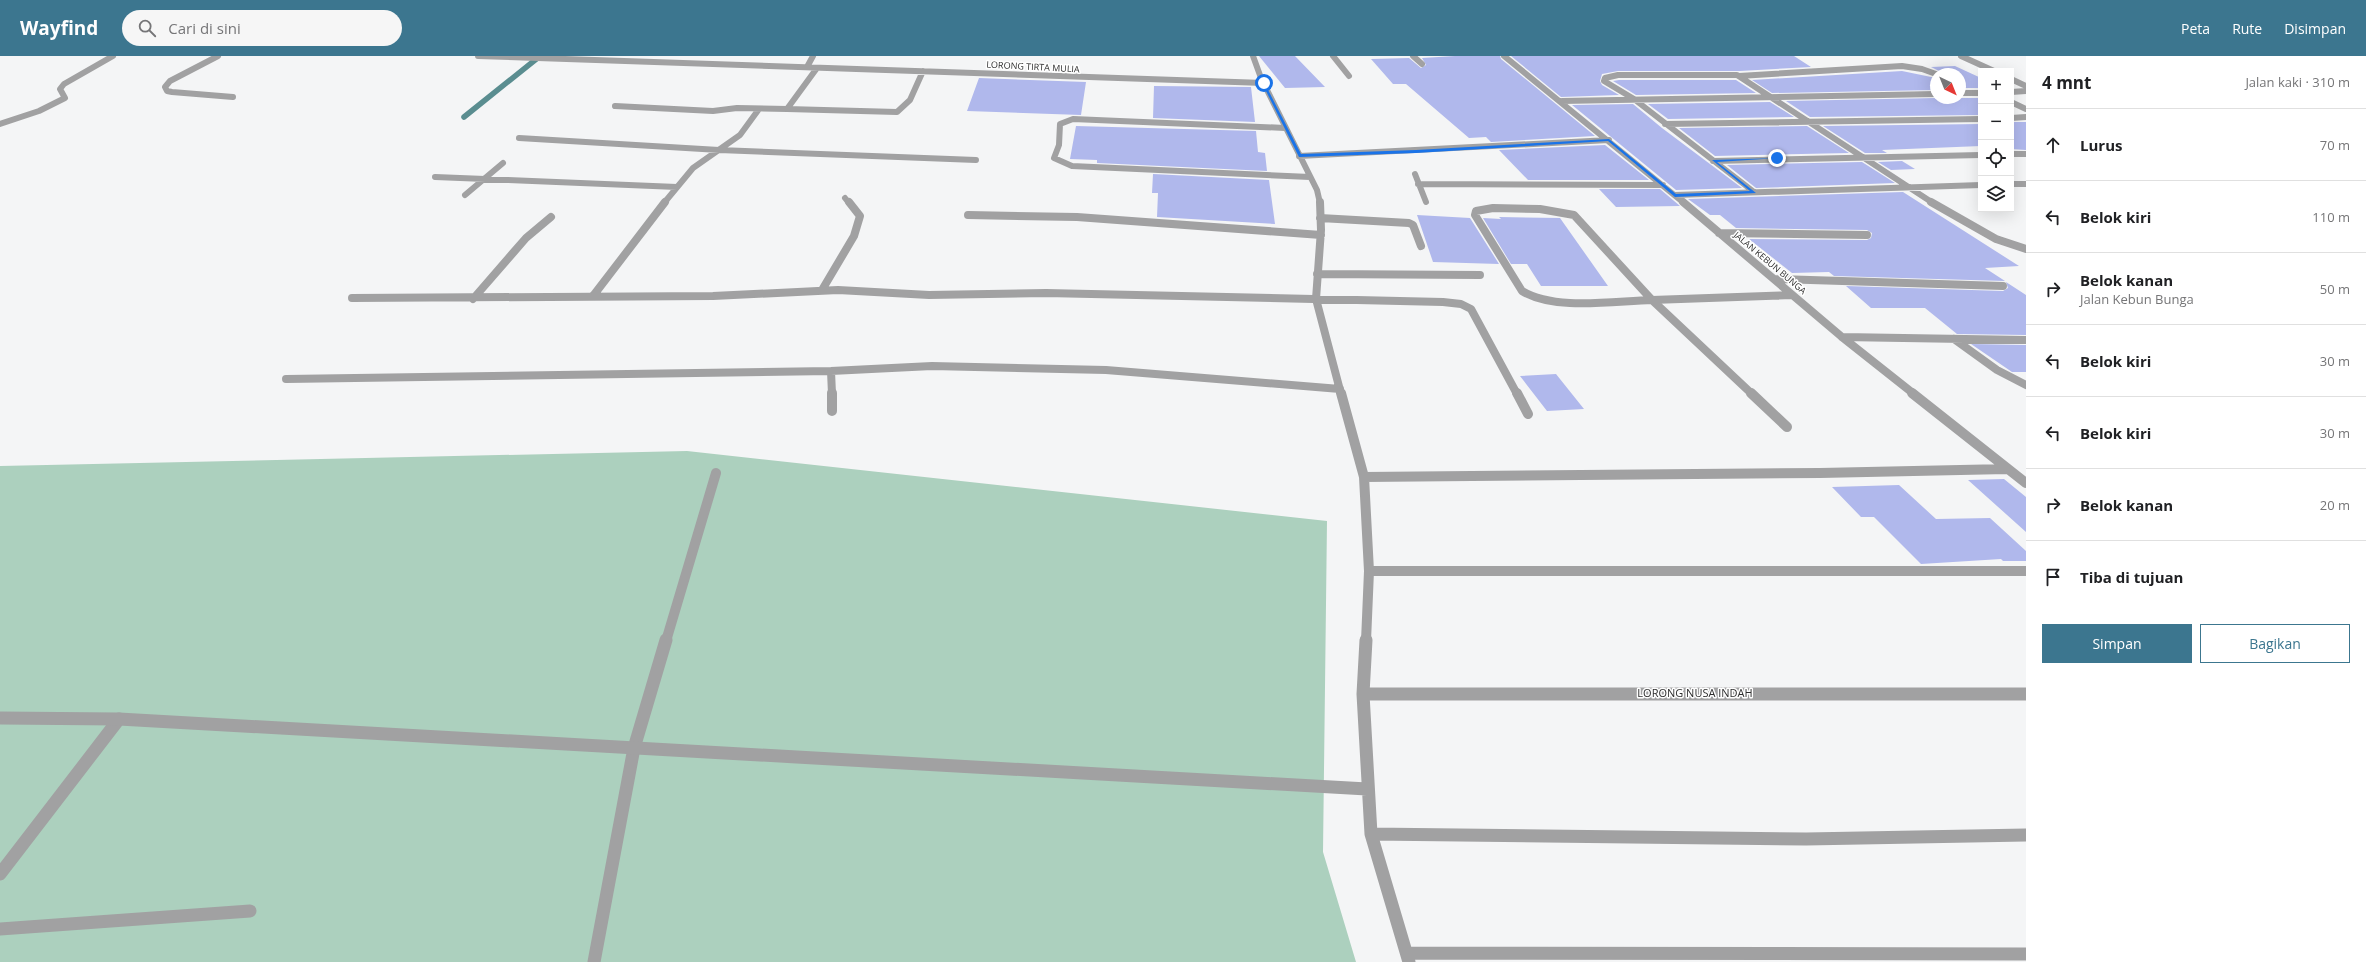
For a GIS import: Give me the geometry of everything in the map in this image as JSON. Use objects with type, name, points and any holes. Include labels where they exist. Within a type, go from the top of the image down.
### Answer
[{"type":"street","points":[[0,124],[54,104],[65,98],[60,89],[64,84],[113,56]]},
{"type":"street","points":[[218,56],[170,82],[165,87],[167,91],[172,92],[233,97]]},
{"type":"street","name":"LORONG TIRTA MULIA","points":[[478,56],[703,62],[817,68],[1264,83]]},
{"type":"street","points":[[807,67],[813,56]]},
{"type":"street","points":[[1253,56],[1285,128],[1310,177],[1320,203],[1321,235],[1316,299],[1364,477],[1369,571],[1363,694],[1367,789],[1371,834],[1408,958],[2026,954]]},
{"type":"street","points":[[1333,56],[1349,76]]},
{"type":"street","points":[[1413,56],[1422,64]]},
{"type":"street","name":"JALAN KEBUN BUNGA","points":[[1504,56],[1531,80],[1562,101],[1609,140],[1842,337],[2007,469],[2025,481]]},
{"type":"street","points":[[1960,56],[1987,68]]},
{"type":"street","points":[[1754,192],[1665,124],[1634,98],[1604,81],[1605,78],[1618,75],[1731,74],[1739,76],[1902,66],[1922,68],[1930,71]]},
{"type":"street","points":[[787,109],[817,68]]},
{"type":"street","points":[[615,106],[713,111],[731,108],[759,108],[897,112],[906,106],[922,71]]},
{"type":"street","points":[[1739,76],[1806,122],[1907,186],[1996,239],[2026,249]]},
{"type":"street","points":[[2014,80],[2026,86]]},
{"type":"street","points":[[1966,88],[1978,93]]},
{"type":"street","points":[[2014,92],[2026,91]]},
{"type":"street","points":[[1966,93],[1978,93]]},
{"type":"street","points":[[1562,101],[1634,98],[1930,94]]},
{"type":"street","points":[[2014,103],[2026,109]]},
{"type":"street","points":[[593,296],[693,168],[740,135],[750,124],[759,108]]},
{"type":"street","points":[[2014,118],[2026,118]]},
{"type":"street","points":[[1285,128],[1073,119],[1060,124],[1059,145],[1054,158],[1072,166],[1310,177]]},
{"type":"street","points":[[1665,124],[1978,119]]},
{"type":"street","points":[[519,138],[719,150],[976,160]]},
{"type":"street","points":[[1299,156],[1609,140]]},
{"type":"street","points":[[2014,154],[2026,154]]},
{"type":"street","points":[[2014,154],[2026,159]]},
{"type":"street","points":[[1713,161],[1978,155]]},
{"type":"street","points":[[465,195],[503,163]]},
{"type":"street","points":[[1415,174],[1426,202]]},
{"type":"street","points":[[435,177],[678,187]]},
{"type":"street","points":[[1418,184],[1663,185]]},
{"type":"street","points":[[2014,184],[2026,184]]},
{"type":"street","points":[[1675,195],[1907,186],[1978,185]]},
{"type":"street","points":[[822,290],[854,236],[860,216],[845,198]]},
{"type":"street","points":[[1787,427],[1651,299],[1571,213],[1494,208],[1481,208],[1476,211],[1475,215],[1522,291],[1532,297],[1554,303],[1651,299],[1792,295]]},
{"type":"street","points":[[968,215],[1077,217],[1321,235]]},
{"type":"street","points":[[472,299],[526,238],[551,217]]},
{"type":"street","points":[[1320,218],[1409,223],[1413,225],[1421,246]]},
{"type":"street","points":[[1719,233],[1867,235]]},
{"type":"street","points":[[1317,274],[1480,275]]},
{"type":"street","points":[[1774,279],[2002,286]]},
{"type":"street","points":[[352,298],[472,299],[593,296],[713,296],[822,290],[929,295],[1046,293],[1443,302],[1468,307],[1528,414]]},
{"type":"street","points":[[1842,337],[2026,340]]},
{"type":"street","points":[[1954,339],[1997,370],[2026,385]]},
{"type":"street","points":[[286,379],[831,371],[932,366],[1106,370],[1340,389]]},
{"type":"street","points":[[831,371],[832,411]]},
{"type":"street","points":[[1364,477],[1820,473],[2007,469]]},
{"type":"street","points":[[594,962],[634,748],[716,472]]},
{"type":"street","points":[[1369,571],[2026,571]]},
{"type":"street","name":"LORONG NUSA INDAH","points":[[1363,694],[2026,694]]},
{"type":"street","points":[[0,718],[119,719],[1367,789]]},
{"type":"street","points":[[0,874],[119,719]]},
{"type":"street","points":[[1371,834],[1798,839],[2026,835]]},
{"type":"street","points":[[0,929],[250,911]]},
{"type":"green space","points":[[687,451],[1327,521],[1323,852],[1356,962],[0,962],[0,466]]},
{"type":"building","points":[[1259,56],[1295,56],[1325,87],[1285,88]]},
{"type":"building","points":[[1500,56],[1501,59],[1595,136],[1491,142],[1486,137],[1469,138],[1406,84],[1393,84],[1371,59],[1409,58],[1421,68],[1426,65],[1422,58]]},
{"type":"building","points":[[1511,56],[1794,56],[1811,67],[1740,71],[1618,71],[1602,74],[1600,81],[1602,85],[1619,95],[1561,97]]},
{"type":"building","points":[[1955,66],[1959,68],[1933,68],[1931,67]]},
{"type":"building","points":[[1902,71],[1930,77],[1930,90],[1772,93],[1752,80]]},
{"type":"building","points":[[1966,71],[1978,77],[1978,88],[1966,88]]},
{"type":"building","points":[[979,78],[1086,82],[1081,115],[967,111]]},
{"type":"building","points":[[1736,80],[1756,93],[1636,95],[1613,81]]},
{"type":"building","points":[[1154,86],[1251,87],[1255,122],[1153,118]]},
{"type":"building","points":[[1930,98],[1930,104],[1966,104],[1966,98],[1978,98],[1978,115],[1810,117],[1786,101]]},
{"type":"building","points":[[1770,102],[1794,117],[1668,119],[1648,104]]},
{"type":"building","points":[[1633,104],[1662,128],[1742,188],[1676,190],[1572,105]]},
{"type":"building","points":[[2014,122],[2026,122],[2026,150],[2014,149]]},
{"type":"building","points":[[1978,124],[1978,146],[1882,150],[1887,153],[1865,153],[1823,126]]},
{"type":"building","points":[[1076,126],[1256,131],[1258,152],[1265,153],[1267,171],[1097,163],[1097,160],[1070,159]]},
{"type":"building","points":[[1807,126],[1849,153],[1715,156],[1679,128]]},
{"type":"building","points":[[1605,145],[1649,180],[1528,180],[1499,150]]},
{"type":"building","points":[[1902,161],[1915,169],[1891,170],[1878,162]]},
{"type":"building","points":[[1862,162],[1895,183],[1756,188],[1727,165]]},
{"type":"building","points":[[1153,174],[1269,180],[1275,224],[1157,217],[1158,193],[1152,193]]},
{"type":"building","points":[[1599,189],[1660,189],[1680,206],[1616,207]]},
{"type":"building","points":[[1903,192],[2019,266],[1985,268],[2005,281],[1834,276],[1829,272],[1792,273],[1749,239],[1867,240],[1871,238],[1872,233],[1867,230],[1736,228],[1720,215],[1710,215],[1688,199]]},
{"type":"building","points":[[1417,215],[1470,218],[1499,264],[1433,262]]},
{"type":"building","points":[[1499,217],[1560,218],[1608,286],[1541,286],[1527,264],[1511,264],[1483,218],[1501,219]]},
{"type":"building","points":[[2006,282],[2026,295],[2026,335],[1957,334],[1925,308],[1871,308],[1846,286],[2003,291],[2008,288]]},
{"type":"building","points":[[1971,344],[2026,345],[2026,372],[2012,372]]},
{"type":"building","points":[[1556,374],[1584,409],[1547,411],[1520,376]]},
{"type":"building","points":[[2004,479],[2026,497],[2026,532],[1968,480]]},
{"type":"building","points":[[1899,485],[1936,519],[1990,518],[2026,551],[2026,561],[2003,561],[2001,559],[1921,564],[1874,517],[1861,517],[1832,487]]},
{"type":"waterway","points":[[464,117],[540,56]]},
{"type":"route","points":[[1264,83],[1299,156],[1609,140],[1675,195],[1754,192],[1713,161],[1777,158]]}]
